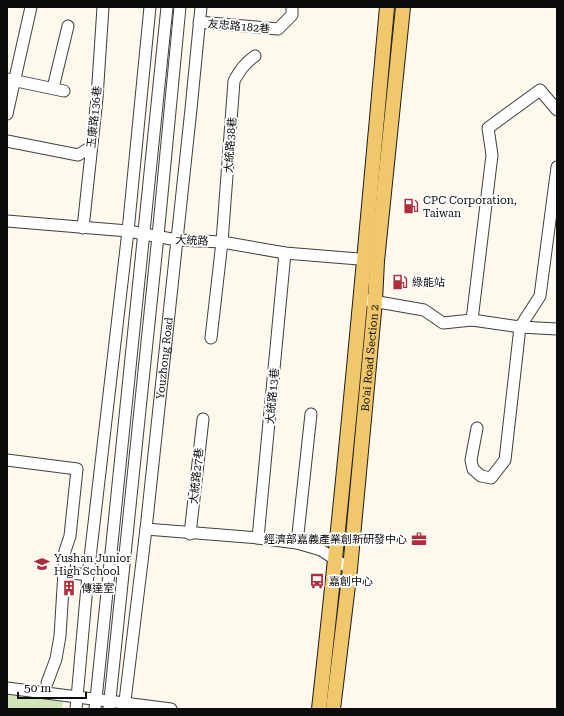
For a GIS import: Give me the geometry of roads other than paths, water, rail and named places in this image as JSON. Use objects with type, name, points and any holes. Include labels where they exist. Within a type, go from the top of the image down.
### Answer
[{"type":"main road","name":"Bo'ai Road Section 2","points":[[333,709],[350,569],[387,7]]},
{"type":"main road","name":"Bo'ai Road Section 2","points":[[371,260],[403,7]]},
{"type":"main road","name":"Bo'ai Road Section 2","points":[[319,709],[368,300]]},
{"type":"street","points":[[7,114],[11,80],[31,7]]},
{"type":"street","name":"玉康路136巷","points":[[83,228],[97,98],[103,7]]},
{"type":"street","points":[[76,709],[88,575],[128,231],[150,7]]},
{"type":"street","points":[[96,704],[166,7]]},
{"type":"street","name":"Youzhong Road","points":[[109,705],[158,236],[180,7]]},
{"type":"street","name":"Youzhong Road","points":[[124,706],[146,529],[201,7]]},
{"type":"street","name":"友忠路182巷","points":[[199,22],[278,29],[292,15],[292,7]]},
{"type":"street","points":[[52,88],[68,26]]},
{"type":"street","name":"大統路38巷","points":[[222,242],[234,81],[239,71],[255,56]]},
{"type":"street","points":[[11,80],[64,91]]},
{"type":"street","points":[[472,320],[492,155],[488,128],[540,90],[557,110]]},
{"type":"street","points":[[7,141],[78,155],[91,148]]},
{"type":"street","points":[[477,428],[471,460],[473,469],[481,476],[491,478],[505,460],[520,327],[540,296],[557,168]]},
{"type":"street","name":"大統路","points":[[7,221],[128,231],[177,240],[222,242],[285,253],[371,260]]},
{"type":"street","points":[[211,338],[222,242]]},
{"type":"street","name":"大統路13巷","points":[[258,538],[285,253]]},
{"type":"street","points":[[368,300],[424,310],[443,323],[472,320],[520,327],[557,329]]},
{"type":"street","points":[[297,543],[311,414]]},
{"type":"street","name":"大統路27巷","points":[[190,534],[203,419]]},
{"type":"street","points":[[7,460],[77,469],[70,536],[65,551],[56,659],[47,683]]},
{"type":"street","points":[[146,529],[190,534],[258,538],[297,543],[321,550],[350,569]]},
{"type":"street","points":[[64,572],[88,575]]},
{"type":"street","points":[[7,688],[77,696],[96,704],[170,709]]},
{"type":"place","name":"CPC Corporation, Taiwan","points":[[411,206]]},
{"type":"place","name":"綠能站","points":[[400,282]]},
{"type":"place","name":"經濟部嘉義產業創新研發中心","points":[[419,539]]},
{"type":"place","name":"Yushan Junior High School","points":[[42,564]]},
{"type":"place","name":"嘉創中心","points":[[317,581]]},
{"type":"place","name":"傳達室","points":[[69,588]]}]
